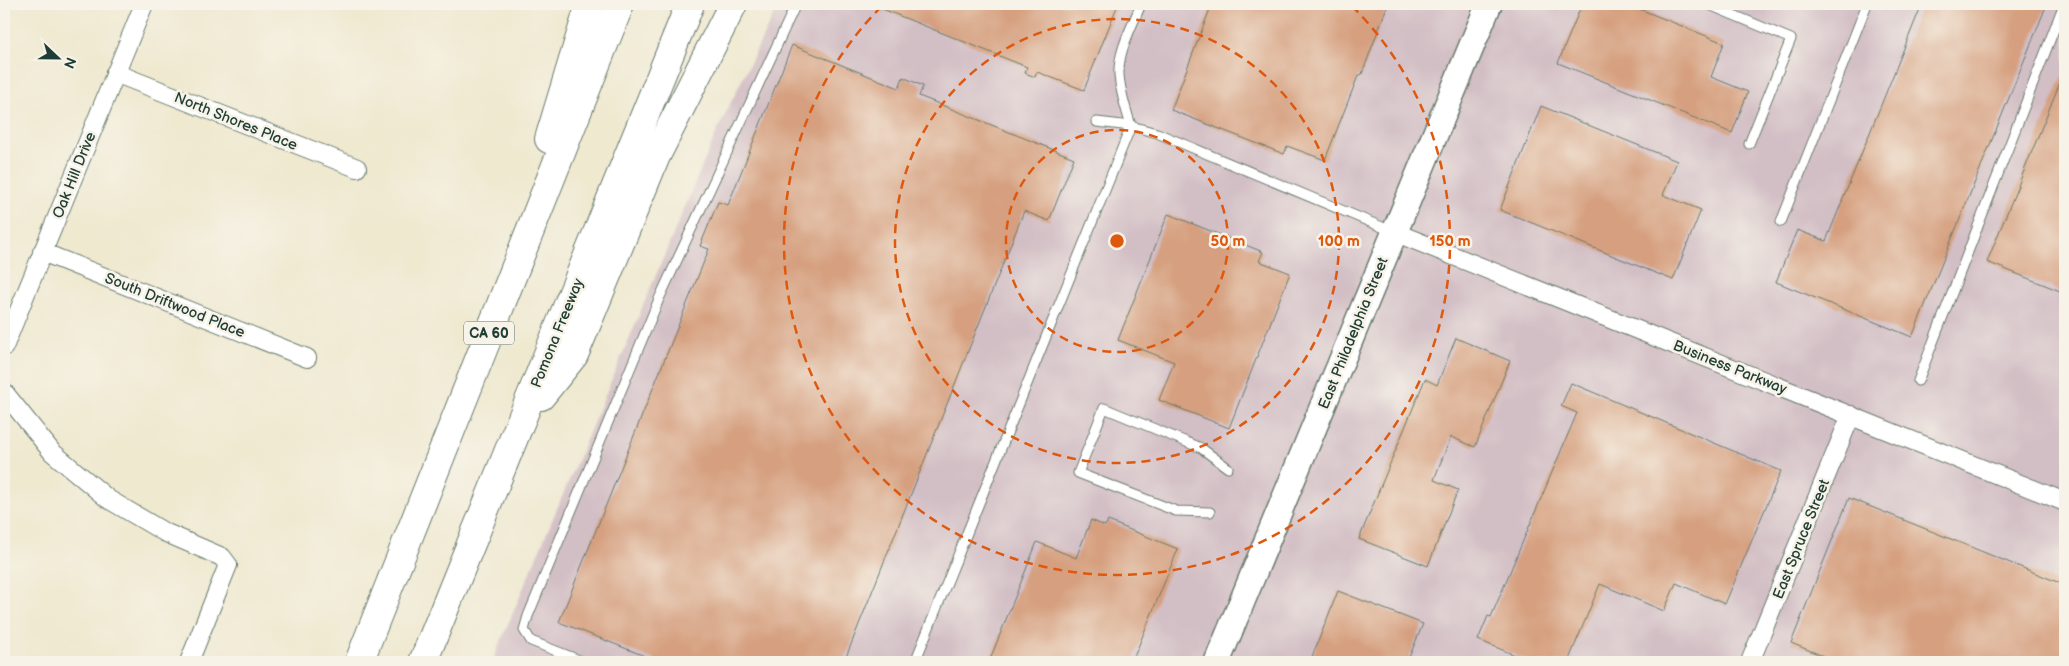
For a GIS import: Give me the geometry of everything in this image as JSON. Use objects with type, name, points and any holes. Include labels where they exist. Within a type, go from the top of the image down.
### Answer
[{"type":"highway","points":[[494,321],[590,4]]},
{"type":"highway","name":"CA 60","points":[[359,662],[620,4]]},
{"type":"highway","name":"Pomona Freeway","points":[[423,662],[690,4]]},
{"type":"highway","points":[[523,418],[574,355],[656,156],[733,4]]},
{"type":"street","name":"Oak Hill Drive","points":[[4,347],[144,4]]},
{"type":"street","name":"East Philadelphia Street","points":[[1217,662],[1489,4]]},
{"type":"street","name":"North Shores Place","points":[[115,73],[357,168]]},
{"type":"street","name":"Business Parkway","points":[[1394,232],[2065,502]]},
{"type":"street","name":"South Driftwood Place","points":[[42,252],[307,358]]},
{"type":"street","points":[[4,392],[52,452],[108,499],[164,532],[222,557],[228,565],[189,662]]},
{"type":"street","name":"East Spruce Street","points":[[1750,662],[1851,415]]},
{"type":"lane","points":[[584,662],[531,641],[524,630],[528,616],[659,300],[796,4]]},
{"type":"lane","points":[[915,662],[1131,126],[1122,96],[1119,72],[1123,50],[1141,4]]},
{"type":"lane","points":[[1707,4],[1791,39],[1749,144]]},
{"type":"lane","points":[[1781,222],[1866,4]]},
{"type":"lane","points":[[1918,381],[2064,4]]},
{"type":"lane","points":[[1097,122],[1131,126],[1157,133],[1394,232]]},
{"type":"lane","points":[[1210,512],[1176,510],[1078,473],[1104,408],[1201,448],[1228,468]]},
{"type":"shaded area","points":[[779,4],[2065,4],[2065,662],[492,662],[717,131]]},
{"type":"building","points":[[870,4],[1118,4],[1084,90],[1037,72],[1035,77],[1025,73],[1027,67]]},
{"type":"building","points":[[1212,4],[1388,4],[1362,74],[1358,76],[1325,160],[1287,146],[1284,154],[1171,110]]},
{"type":"building","points":[[1582,4],[1627,4],[1724,43],[1711,77],[1748,92],[1732,133],[1558,63]]},
{"type":"building","points":[[1922,4],[2047,4],[1912,337],[1776,282],[1797,230],[1826,241]]},
{"type":"building","points":[[792,45],[899,88],[903,77],[923,86],[919,96],[1074,158],[1049,221],[1024,211],[844,662],[660,662],[559,622],[709,249],[700,246],[718,202],[728,205]]},
{"type":"building","points":[[2065,70],[2065,293],[1987,262]]},
{"type":"building","points":[[1541,106],[1677,161],[1663,195],[1701,210],[1673,280],[1500,210]]},
{"type":"building","points":[[1168,214],[1263,252],[1259,261],[1290,273],[1229,428],[1159,400],[1174,362],[1118,340]]},
{"type":"building","points":[[1456,338],[1510,361],[1475,447],[1451,437],[1440,464],[1434,480],[1458,490],[1428,566],[1359,539],[1425,379],[1437,385]]},
{"type":"building","points":[[1571,383],[1781,471],[1725,604],[1676,583],[1664,611],[1600,584],[1568,662],[1532,662],[1478,640],[1488,616],[1491,617],[1577,413],[1561,406]]},
{"type":"building","points":[[1849,498],[2065,585],[2065,662],[1838,662],[1791,643]]},
{"type":"building","points":[[1091,520],[1105,526],[1108,521],[1178,549],[1132,662],[989,662],[1037,542],[1076,558]]},
{"type":"building","points":[[1338,591],[1423,624],[1407,662],[1310,662]]}]
